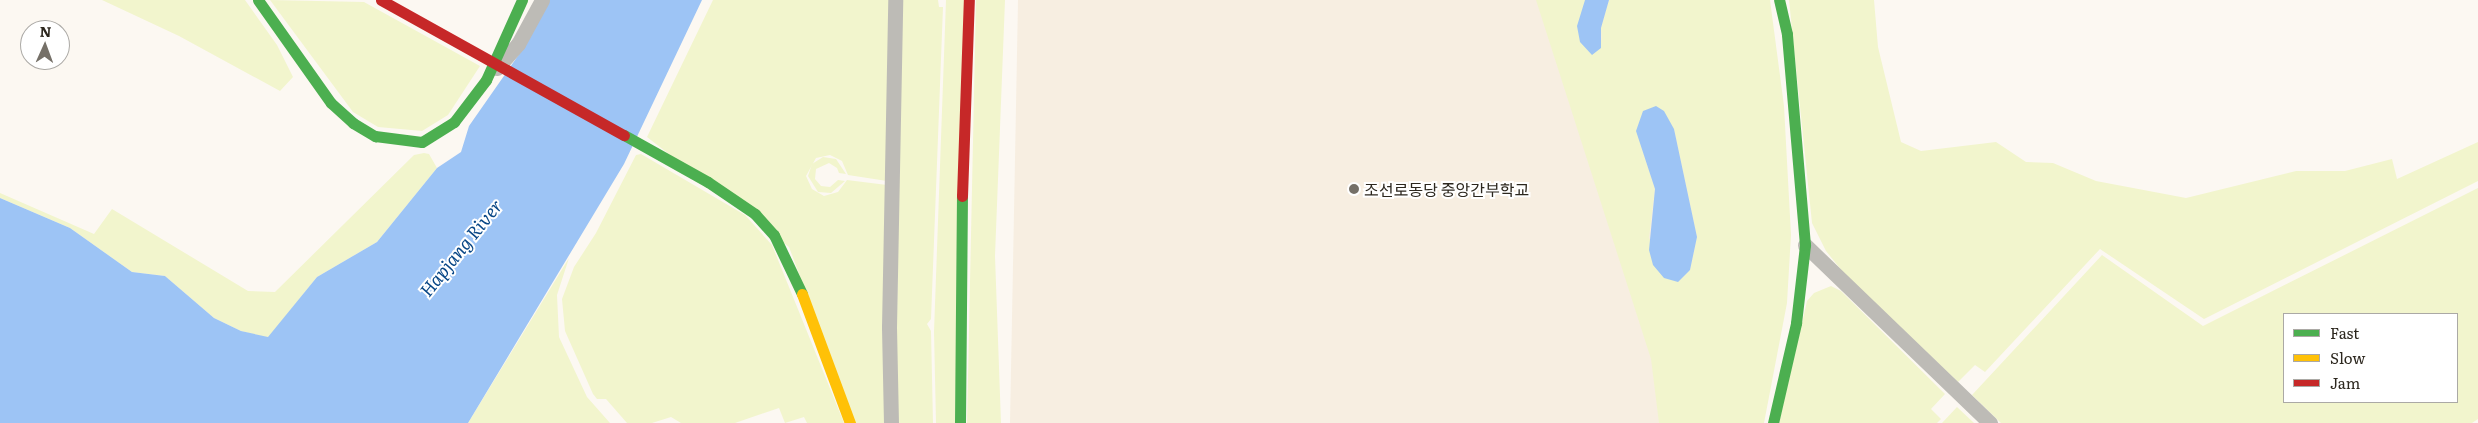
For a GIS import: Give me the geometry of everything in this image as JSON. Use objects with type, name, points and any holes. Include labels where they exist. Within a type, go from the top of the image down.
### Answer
[{"type":"street","points":[[258,0],[331,103],[353,123],[375,136],[395,141],[422,142],[454,122],[486,80],[518,44],[542,0]]},
{"type":"street","points":[[381,0],[426,23],[708,182],[755,214],[785,252],[850,423]]},
{"type":"street","points":[[486,80],[522,0]]},
{"type":"street","points":[[891,423],[889,327],[895,0]]},
{"type":"street","points":[[960,423],[962,204],[969,0]]},
{"type":"street","points":[[1774,423],[1796,323],[1806,245],[1787,34],[1779,0]]},
{"type":"street","points":[[1806,245],[1990,423]]},
{"type":"shaded area","name":"조선로동당 중앙간부학교","points":[[1018,0],[1681,0],[1712,423],[1010,423]]},
{"type":"green space","points":[[102,0],[245,0],[277,45],[293,77],[280,91],[179,36]]},
{"type":"green space","points":[[270,0],[364,2],[480,66],[448,115],[422,131],[378,127],[353,112]]},
{"type":"green space","points":[[713,0],[890,0],[887,181],[848,175],[842,161],[830,155],[816,158],[806,176],[812,189],[824,196],[838,192],[847,180],[887,185],[886,423],[855,423],[789,247],[647,137]]},
{"type":"green space","points":[[900,0],[938,0],[939,7],[943,7],[931,319],[927,324],[931,331],[933,423],[896,423]]},
{"type":"green space","points":[[946,0],[965,0],[955,423],[936,423],[934,332]]},
{"type":"green space","points":[[976,0],[1005,0],[995,256],[1001,423],[967,423]]},
{"type":"green space","points":[[1536,0],[1585,0],[1602,41],[1601,28],[1609,0],[1770,0],[1784,106],[1791,235],[1787,303],[1764,423],[1659,423],[1651,359]],"holes":[[[1674,129],[1697,237],[1690,270],[1678,282],[1649,238],[1655,189],[1641,146]]]},
{"type":"green space","points":[[1789,0],[1874,0],[1878,47],[1901,142],[1921,151],[1996,142],[2026,162],[2053,163],[2096,181],[2186,198],[2296,171],[2345,171],[2392,159],[2397,179],[2478,142],[2478,181],[2204,319],[2100,249],[1985,372],[1975,365],[1958,382],[1843,272],[1826,251],[1812,223]]},
{"type":"green space","points":[[429,154],[437,168],[377,242],[317,277],[268,338],[241,331],[214,318],[165,276],[132,272],[70,228],[0,198],[0,193],[94,234],[112,209],[248,291],[275,292],[414,155]]},
{"type":"green space","points":[[641,154],[745,215],[772,245],[844,423],[807,423],[804,417],[785,423],[779,408],[735,423],[681,423],[671,417],[652,423],[627,423],[606,399],[597,399],[593,394],[565,331],[562,299],[574,267],[596,233],[636,155]]},
{"type":"green space","points":[[823,157],[836,159],[846,174],[839,173],[837,168],[829,163],[816,169],[815,179],[821,186],[830,187],[838,180],[845,181],[831,193],[818,192],[808,176],[812,164]]},
{"type":"green space","points":[[2478,188],[2478,419],[2472,423],[2001,423],[1972,395],[2102,255],[2203,326]]},
{"type":"green space","points":[[569,258],[557,295],[559,337],[587,397],[610,423],[468,423]]},
{"type":"green space","points":[[1831,286],[1841,291],[1945,394],[1931,409],[1941,419],[1937,423],[1779,423],[1807,301],[1814,293]]},
{"type":"green space","points":[[1957,407],[1974,423],[1942,423]]},
{"type":"water","name":"Hapjang River","points":[[546,0],[702,0],[624,164],[468,423],[0,423],[0,198],[70,228],[132,272],[165,276],[214,318],[241,331],[268,337],[317,277],[377,242],[437,168],[461,152],[469,126],[522,50]]},
{"type":"water","points":[[1585,0],[1609,0],[1601,28],[1601,48],[1592,55],[1580,42],[1577,26]]},
{"type":"water","points":[[1656,106],[1664,111],[1674,129],[1697,237],[1690,270],[1678,282],[1664,278],[1653,265],[1649,250],[1655,189],[1636,131],[1643,111]]},
{"type":"traffic: fast","points":[[258,0],[331,103],[353,123],[375,136],[422,142],[454,122],[486,80],[522,0]]},
{"type":"traffic: fast","points":[[1773,423],[1796,323],[1805,245],[1787,34],[1779,0]]},
{"type":"traffic: fast","points":[[624,135],[708,182],[755,214],[774,235],[802,294]]},
{"type":"traffic: fast","points":[[960,423],[962,196]]},
{"type":"traffic: slow","points":[[802,294],[850,423]]},
{"type":"traffic: jam","points":[[381,0],[624,135]]},
{"type":"traffic: jam","points":[[962,196],[969,0]]},
{"type":"place","name":"조선로동당 중앙간부학교","points":[[1354,189]]}]
